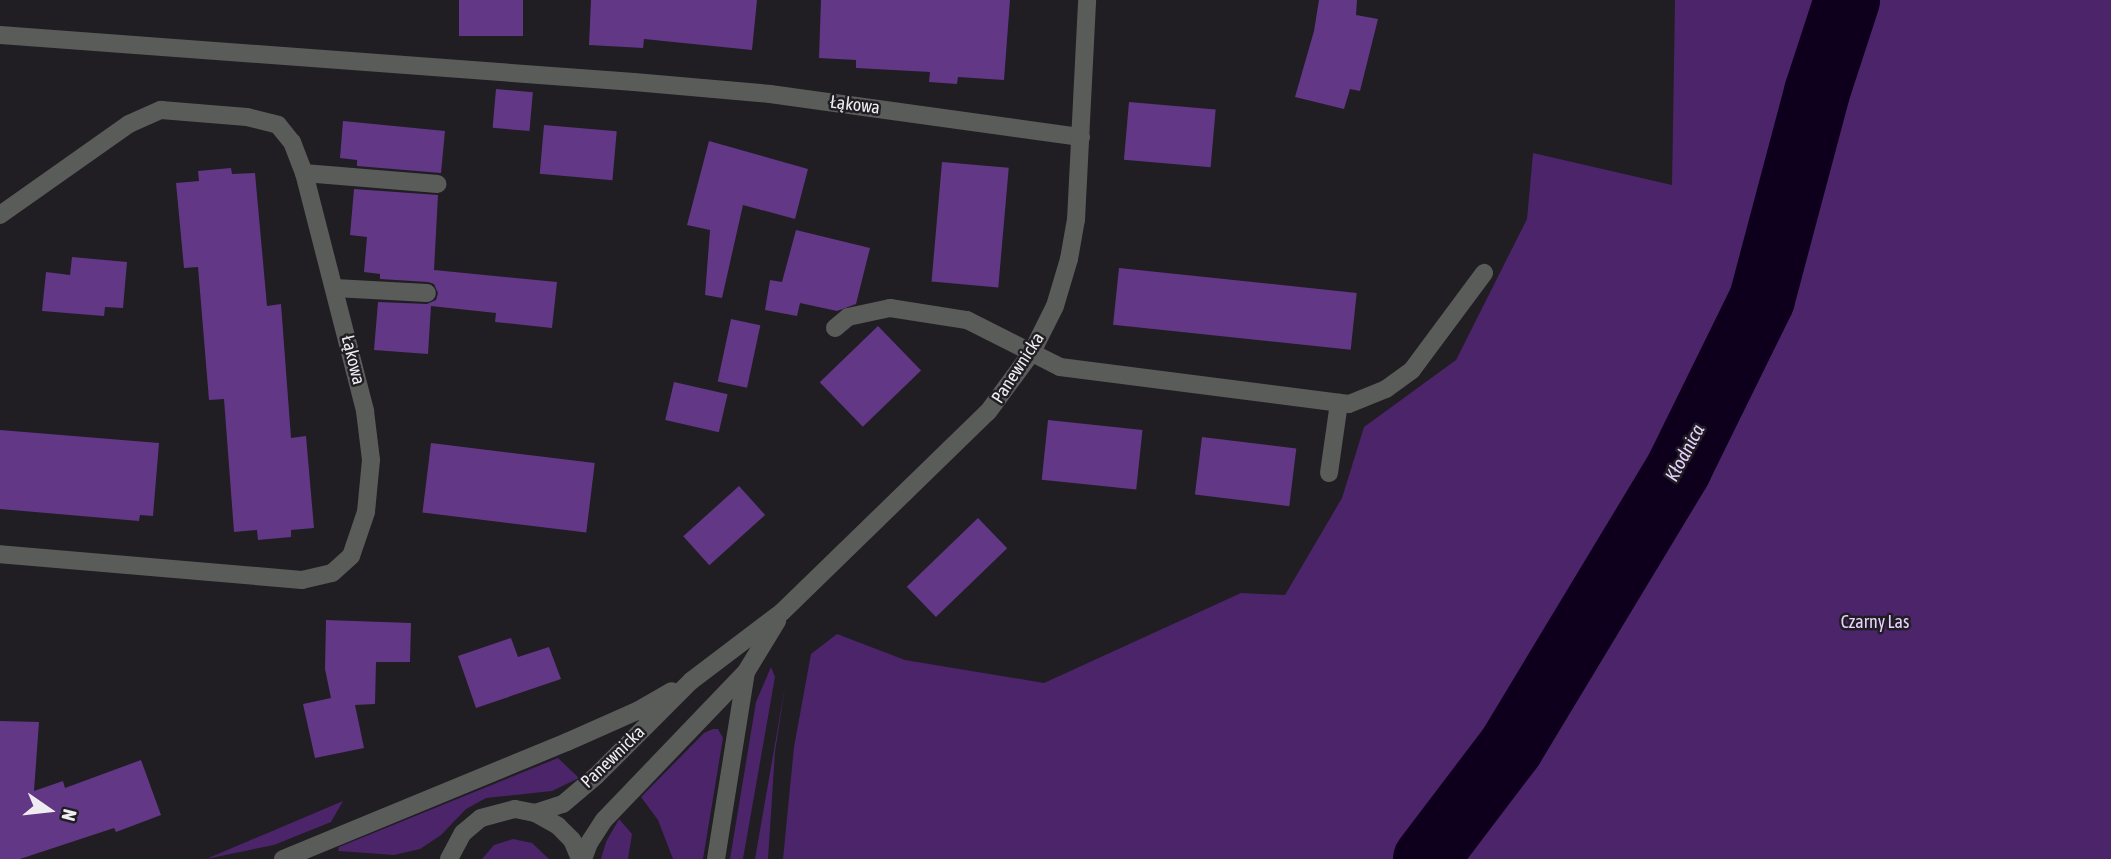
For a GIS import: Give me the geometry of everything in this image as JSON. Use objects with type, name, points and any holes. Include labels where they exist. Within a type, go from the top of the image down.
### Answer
[{"type":"street","name":"Panewnicka","points":[[535,813],[563,804],[691,681],[782,612],[988,412],[1032,352],[1055,306],[1069,259],[1076,220],[1087,0]]},
{"type":"street","name":"Łąkowa","points":[[0,35],[702,88],[1032,128],[1081,137]]},
{"type":"street","name":"Łąkowa","points":[[0,215],[129,124],[161,110],[247,117],[278,125],[292,142],[304,173],[365,411],[371,460],[366,513],[351,556],[332,573],[302,580],[0,554]]},
{"type":"street","points":[[304,173],[438,184]]},
{"type":"street","points":[[835,328],[848,317],[890,308],[967,320],[1060,367],[1349,404],[1385,389],[1412,370],[1484,273]]},
{"type":"street","points":[[335,288],[427,293]]},
{"type":"street","points":[[1329,473],[1339,403]]},
{"type":"street","name":"Panewnicka","points":[[582,859],[589,843],[612,810],[746,672],[782,612]]},
{"type":"street","points":[[716,859],[746,672]]},
{"type":"street","points":[[283,859],[580,736],[637,711],[691,681]]},
{"type":"street","points":[[447,856],[463,833],[481,818],[515,809],[535,813],[558,825],[572,840],[582,859]]},
{"type":"green space","points":[[1675,0],[1837,0],[1751,292],[1665,459],[1499,740],[1399,859],[783,859],[794,747],[811,654],[837,634],[905,660],[1044,683],[1241,593],[1285,595],[1342,498],[1364,427],[1456,360],[1527,219],[1533,153],[1672,185]]},
{"type":"green space","name":"Czarny Las","points":[[1863,0],[2111,0],[2111,859],[1438,859],[1518,754],[1689,472],[1768,302]]},
{"type":"green space","points":[[771,667],[775,677],[743,859],[730,859],[756,702]]},
{"type":"green space","points":[[786,681],[775,752],[768,859],[755,859]]},
{"type":"green space","points":[[718,729],[723,738],[703,859],[673,859],[658,820],[641,797],[704,733]]},
{"type":"green space","points":[[558,758],[579,778],[552,791],[486,798],[466,809],[441,835],[420,849],[394,855],[338,851],[339,847]]},
{"type":"green space","points":[[343,801],[331,822],[274,845],[206,859]]},
{"type":"green space","points":[[619,819],[632,834],[628,859],[601,859],[606,842]]},
{"type":"green space","points":[[513,839],[532,843],[549,859],[482,859],[494,845]]},
{"type":"building","points":[[459,0],[523,0],[523,36],[459,36]]},
{"type":"building","points":[[591,0],[757,0],[752,50],[644,39],[643,48],[589,45]]},
{"type":"building","points":[[821,0],[1010,0],[1004,80],[958,77],[957,84],[929,82],[930,72],[856,68],[856,60],[819,58]]},
{"type":"building","points":[[1319,0],[1357,0],[1356,15],[1378,19],[1360,91],[1350,89],[1344,109],[1295,97],[1314,31]]},
{"type":"building","points":[[496,89],[533,92],[529,131],[493,128]]},
{"type":"building","points":[[1129,102],[1216,110],[1211,167],[1124,160]]},
{"type":"building","points":[[343,121],[445,131],[441,173],[357,166],[357,160],[340,158]]},
{"type":"building","points":[[544,125],[617,131],[612,180],[540,174]]},
{"type":"building","points":[[709,141],[808,169],[795,219],[743,205],[722,298],[705,295],[710,230],[687,225]]},
{"type":"building","points":[[942,162],[1009,168],[998,287],[932,282]]},
{"type":"building","points":[[231,168],[232,174],[255,173],[267,306],[281,304],[291,438],[306,436],[314,528],[291,530],[291,537],[258,540],[257,530],[234,532],[224,399],[209,400],[198,267],[184,268],[176,183],[199,181],[198,171]]},
{"type":"building","points":[[354,189],[438,195],[434,270],[557,282],[552,328],[495,322],[496,313],[431,306],[428,354],[374,350],[378,302],[427,304],[436,300],[438,293],[434,284],[428,282],[380,279],[380,274],[364,272],[367,237],[350,235]]},
{"type":"building","points":[[796,230],[870,248],[856,304],[837,311],[800,303],[797,316],[765,310],[770,280],[782,282]]},
{"type":"building","points":[[72,257],[127,262],[123,308],[105,307],[104,316],[42,311],[46,272],[70,275]]},
{"type":"building","points":[[1119,268],[1357,293],[1351,350],[1113,325]]},
{"type":"building","points":[[731,319],[760,325],[747,388],[718,382]]},
{"type":"building","points":[[878,326],[921,371],[863,427],[820,382]]},
{"type":"building","points":[[674,382],[728,394],[719,432],[665,420]]},
{"type":"building","points":[[1048,420],[1142,430],[1136,490],[1042,480]]},
{"type":"building","points":[[0,430],[159,443],[153,516],[140,515],[139,521],[0,509]]},
{"type":"building","points":[[1202,437],[1296,449],[1289,506],[1195,495]]},
{"type":"building","points":[[431,443],[595,463],[586,533],[422,512]]},
{"type":"building","points":[[739,486],[765,515],[709,565],[683,536]]},
{"type":"building","points":[[978,518],[1007,548],[936,617],[907,587]]},
{"type":"building","points":[[326,620],[411,623],[410,662],[376,662],[375,704],[355,705],[364,748],[315,758],[303,704],[331,698],[325,669]]},
{"type":"building","points":[[511,638],[518,657],[549,647],[561,679],[476,708],[458,656]]},
{"type":"building","points":[[0,721],[39,722],[34,791],[63,781],[65,788],[141,760],[161,815],[116,832],[114,828],[20,859],[0,859]]},
{"type":"waterway","name":"Kłodnica","points":[[1426,859],[1511,747],[1679,468],[1762,299],[1817,92],[1847,0]]}]
